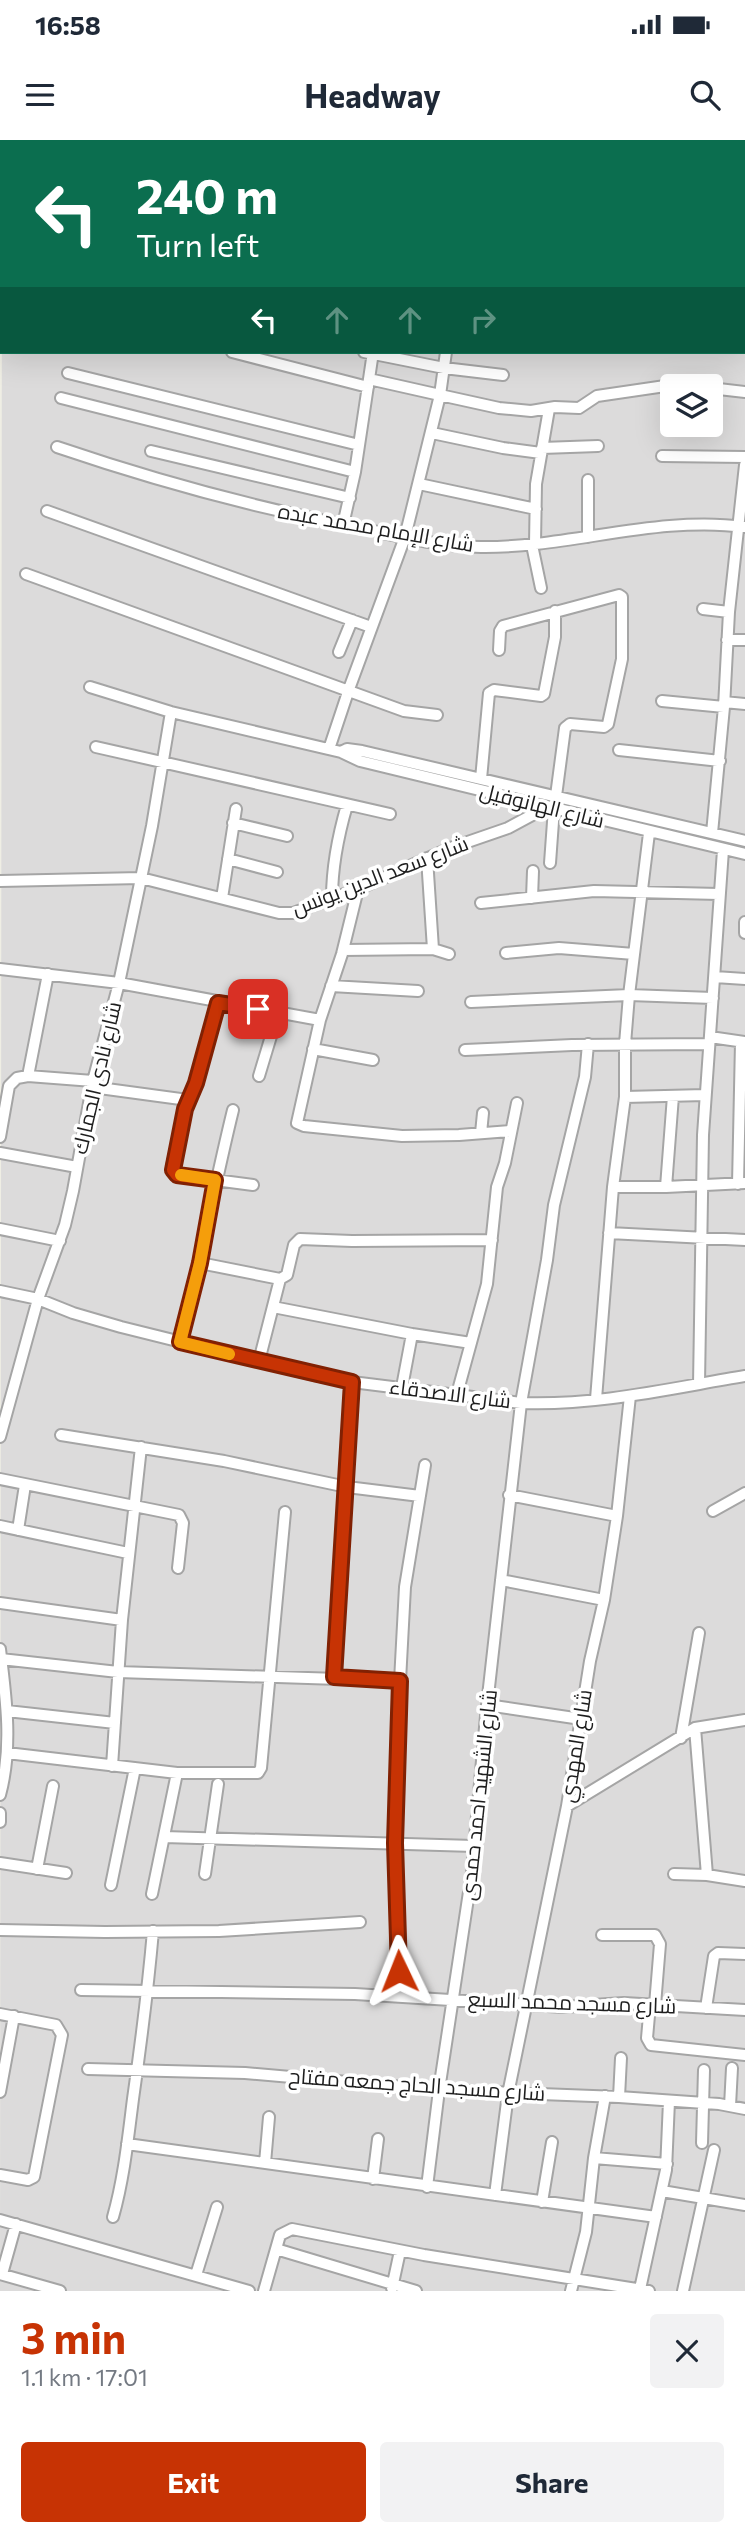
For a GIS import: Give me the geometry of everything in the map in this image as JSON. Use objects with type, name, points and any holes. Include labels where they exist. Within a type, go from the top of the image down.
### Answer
[{"type":"street","points":[[241,354],[368,383],[499,408],[531,411],[579,408],[597,396],[660,388]]},
{"type":"street","points":[[343,525],[355,472],[370,354]]},
{"type":"street","points":[[375,354],[444,368],[503,375]]},
{"type":"street","points":[[335,751],[349,689],[405,537],[432,433],[446,354]]},
{"type":"street","points":[[68,373],[359,445]]},
{"type":"street","points":[[723,389],[745,392]]},
{"type":"street","points":[[61,398],[355,472]]},
{"type":"street","points":[[541,587],[533,545],[536,484],[549,409]]},
{"type":"street","points":[[432,433],[503,449],[541,451],[598,446]]},
{"type":"street","name":"شارع الإمام محمد عبده","points":[[57,447],[186,488],[343,525],[470,547],[533,545],[682,524],[742,526]]},
{"type":"street","points":[[150,451],[350,498]]},
{"type":"street","points":[[662,456],[745,457]]},
{"type":"street","points":[[712,833],[720,761],[729,612],[742,526],[745,465]]},
{"type":"street","points":[[588,480],[588,537]]},
{"type":"street","points":[[419,484],[536,509]]},
{"type":"street","points":[[47,511],[371,627]]},
{"type":"street","points":[[26,574],[404,710],[437,715]]},
{"type":"street","points":[[499,650],[500,631],[503,626],[621,595],[621,659],[608,724],[604,727],[570,724],[565,727],[555,796]]},
{"type":"street","points":[[703,609],[729,612]]},
{"type":"street","points":[[481,779],[489,693],[494,690],[541,696],[544,694],[555,638],[555,611]]},
{"type":"street","points":[[340,652],[352,620]]},
{"type":"street","points":[[727,640],[745,640]]},
{"type":"street","name":"شارع الهانوفيل","points":[[90,687],[171,712],[335,751],[360,761],[745,854]]},
{"type":"street","points":[[662,701],[745,705]]},
{"type":"street","name":"شارع نادى الجمارك","points":[[0,1437],[38,1299],[60,1241],[73,1191],[93,1084],[119,983],[141,878],[171,712]]},
{"type":"street","points":[[96,747],[390,814]]},
{"type":"street","name":"شارع الهانوفيل","points":[[335,751],[354,750],[745,841]]},
{"type":"street","points":[[620,750],[720,761]]},
{"type":"street","points":[[332,898],[335,855],[347,805]]},
{"type":"street","points":[[550,863],[551,808]]},
{"type":"street","name":"شارع سعد الدين يونس","points":[[0,881],[141,878],[286,914],[358,889],[551,808]]},
{"type":"street","points":[[222,898],[236,809]]},
{"type":"street","points":[[233,823],[287,836]]},
{"type":"street","points":[[596,1399],[613,1187],[625,1097],[629,995],[649,832]]},
{"type":"street","points":[[699,1384],[705,1095],[723,850]]},
{"type":"street","points":[[228,859],[277,872]]},
{"type":"street","points":[[427,859],[433,949]]},
{"type":"street","points":[[532,898],[533,871]]},
{"type":"street","points":[[358,889],[343,950],[320,1020],[297,1123],[304,1126],[402,1136],[511,1131]]},
{"type":"street","points":[[481,903],[594,891],[719,894]]},
{"type":"street","points":[[745,922],[745,933]]},
{"type":"street","points":[[506,953],[559,948],[634,954]]},
{"type":"street","points":[[343,950],[433,949],[449,954]]},
{"type":"street","points":[[0,969],[119,983],[320,1020]]},
{"type":"street","points":[[28,1076],[48,974]]},
{"type":"street","points":[[715,977],[745,979]]},
{"type":"street","points":[[331,986],[418,991]]},
{"type":"street","points":[[471,1002],[629,995],[713,998]]},
{"type":"street","points":[[218,1003],[196,1083],[188,1100],[173,1170],[177,1175],[253,1185]]},
{"type":"street","points":[[259,1076],[278,1013]]},
{"type":"street","points":[[465,1050],[710,1040],[743,1042],[741,1184],[613,1187]]},
{"type":"street","name":"شارع الشهيد احمد حمدى","points":[[428,2187],[474,1846],[509,1495],[521,1403],[559,1179],[585,1077],[588,1044]]},
{"type":"street","points":[[313,1049],[373,1060]]},
{"type":"street","points":[[0,1138],[4,1095],[17,1078],[28,1076],[93,1084],[188,1100]]},
{"type":"street","points":[[625,1097],[705,1095]]},
{"type":"street","points":[[666,1187],[673,1096]]},
{"type":"street","points":[[457,1394],[487,1284],[497,1187],[517,1103]]},
{"type":"street","points":[[180,1342],[233,1110]]},
{"type":"street","points":[[481,1133],[483,1113]]},
{"type":"street","points":[[0,1153],[77,1167]]},
{"type":"street","points":[[0,1229],[60,1241]]},
{"type":"street","points":[[609,1233],[745,1240]]},
{"type":"street","points":[[200,1263],[280,1279],[287,1275],[294,1245],[300,1239],[492,1240]]},
{"type":"street","points":[[260,1361],[280,1279]]},
{"type":"street","name":"شارع الاصدقاء","points":[[0,1292],[38,1299],[73,1313],[180,1342],[352,1382],[521,1403],[630,1395],[745,1376]]},
{"type":"street","points":[[273,1307],[471,1343]]},
{"type":"street","points":[[402,1387],[412,1334]]},
{"type":"street","points":[[334,1677],[352,1382]]},
{"type":"street","name":"شارع المهدي","points":[[495,2195],[508,2094],[567,1806],[604,1600],[617,1516],[630,1395]]},
{"type":"street","points":[[61,1435],[224,1461],[347,1487],[420,1496]]},
{"type":"street","points":[[112,1766],[128,1553],[141,1447]]},
{"type":"street","points":[[400,1996],[395,1843],[400,1681],[405,1587],[425,1465]]},
{"type":"street","points":[[0,1479],[174,1513],[182,1518],[178,1568]]},
{"type":"street","points":[[18,1530],[25,1485]]},
{"type":"street","points":[[713,1511],[745,1493]]},
{"type":"street","points":[[509,1495],[617,1516]]},
{"type":"street","points":[[7,1753],[177,1773],[261,1771],[285,1512]]},
{"type":"street","points":[[0,1526],[128,1553]]},
{"type":"street","points":[[501,1580],[604,1600]]},
{"type":"street","points":[[0,1603],[122,1620]]},
{"type":"street","points":[[681,1738],[699,1633]]},
{"type":"street","points":[[0,1795],[7,1753],[7,1711],[1,1654],[118,1672],[400,1681]]},
{"type":"street","points":[[487,1706],[581,1719]]},
{"type":"street","points":[[7,1711],[115,1723]]},
{"type":"street","points":[[567,1806],[695,1728],[745,1720]]},
{"type":"street","points":[[695,1728],[707,1875]]},
{"type":"street","points":[[111,1885],[135,1768]]},
{"type":"street","points":[[152,1894],[177,1773]]},
{"type":"street","points":[[205,1874],[218,1784]]},
{"type":"street","points":[[37,1869],[53,1786]]},
{"type":"street","points":[[0,1814],[0,1822]]},
{"type":"street","points":[[164,1837],[474,1846]]},
{"type":"street","points":[[0,1863],[66,1873]]},
{"type":"street","points":[[674,1874],[707,1875],[745,1881]]},
{"type":"street","points":[[0,1930],[219,1930],[360,1922]]},
{"type":"street","points":[[113,2217],[120,2193],[127,2144],[148,1992],[153,1931]]},
{"type":"street","points":[[602,1934],[655,1936],[658,1939],[660,1944],[647,2038],[651,2045],[745,2056]]},
{"type":"street","points":[[706,2008],[716,1954],[745,1954]]},
{"type":"street","name":"شارع مسجد محمد السبع","points":[[81,1990],[400,1996],[563,2007],[624,2003],[745,2010]]},
{"type":"street","points":[[0,2014],[56,2025],[62,2035],[34,2177],[28,2180],[0,2175]]},
{"type":"street","points":[[0,2092],[2,2066],[14,2017]]},
{"type":"street","points":[[619,2097],[621,2058]]},
{"type":"street","name":"شارع مسجد الحاج جمعه مفتاح","points":[[88,2069],[137,2068],[259,2074],[439,2090],[605,2096],[704,2103],[745,2109]]},
{"type":"street","points":[[730,2106],[732,2068]]},
{"type":"street","points":[[702,2143],[705,2070]]},
{"type":"street","points":[[573,2285],[589,2209],[594,2158],[605,2096]]},
{"type":"street","points":[[264,2291],[280,2235],[292,2229],[573,2285],[645,2290],[667,2164],[669,2101]]},
{"type":"street","points":[[265,2163],[269,2117]]},
{"type":"street","points":[[373,2179],[378,2139]]},
{"type":"street","points":[[542,2202],[552,2142]]},
{"type":"street","points":[[127,2144],[656,2217]]},
{"type":"street","points":[[683,2291],[714,2150]]},
{"type":"street","points":[[594,2158],[667,2164]]},
{"type":"street","points":[[662,2191],[745,2205]]},
{"type":"street","points":[[196,2275],[217,2207]]},
{"type":"street","points":[[0,2220],[249,2291]]},
{"type":"street","points":[[16,2224],[1,2274],[60,2291]]},
{"type":"street","points":[[276,2249],[392,2288],[416,2291]]},
{"type":"street","points":[[392,2288],[400,2251]]},
{"type":"shaded area","points":[[2,354],[745,354],[745,2291],[0,2291]]},
{"type":"slow traffic","points":[[181,1175],[215,1180],[200,1263],[180,1342],[229,1354]]},
{"type":"route","points":[[258,1009],[218,1003],[194,1091],[185,1109],[173,1170],[177,1175],[215,1180],[200,1263],[180,1342],[352,1382],[334,1677],[400,1681],[395,1843],[399,1971]]}]
